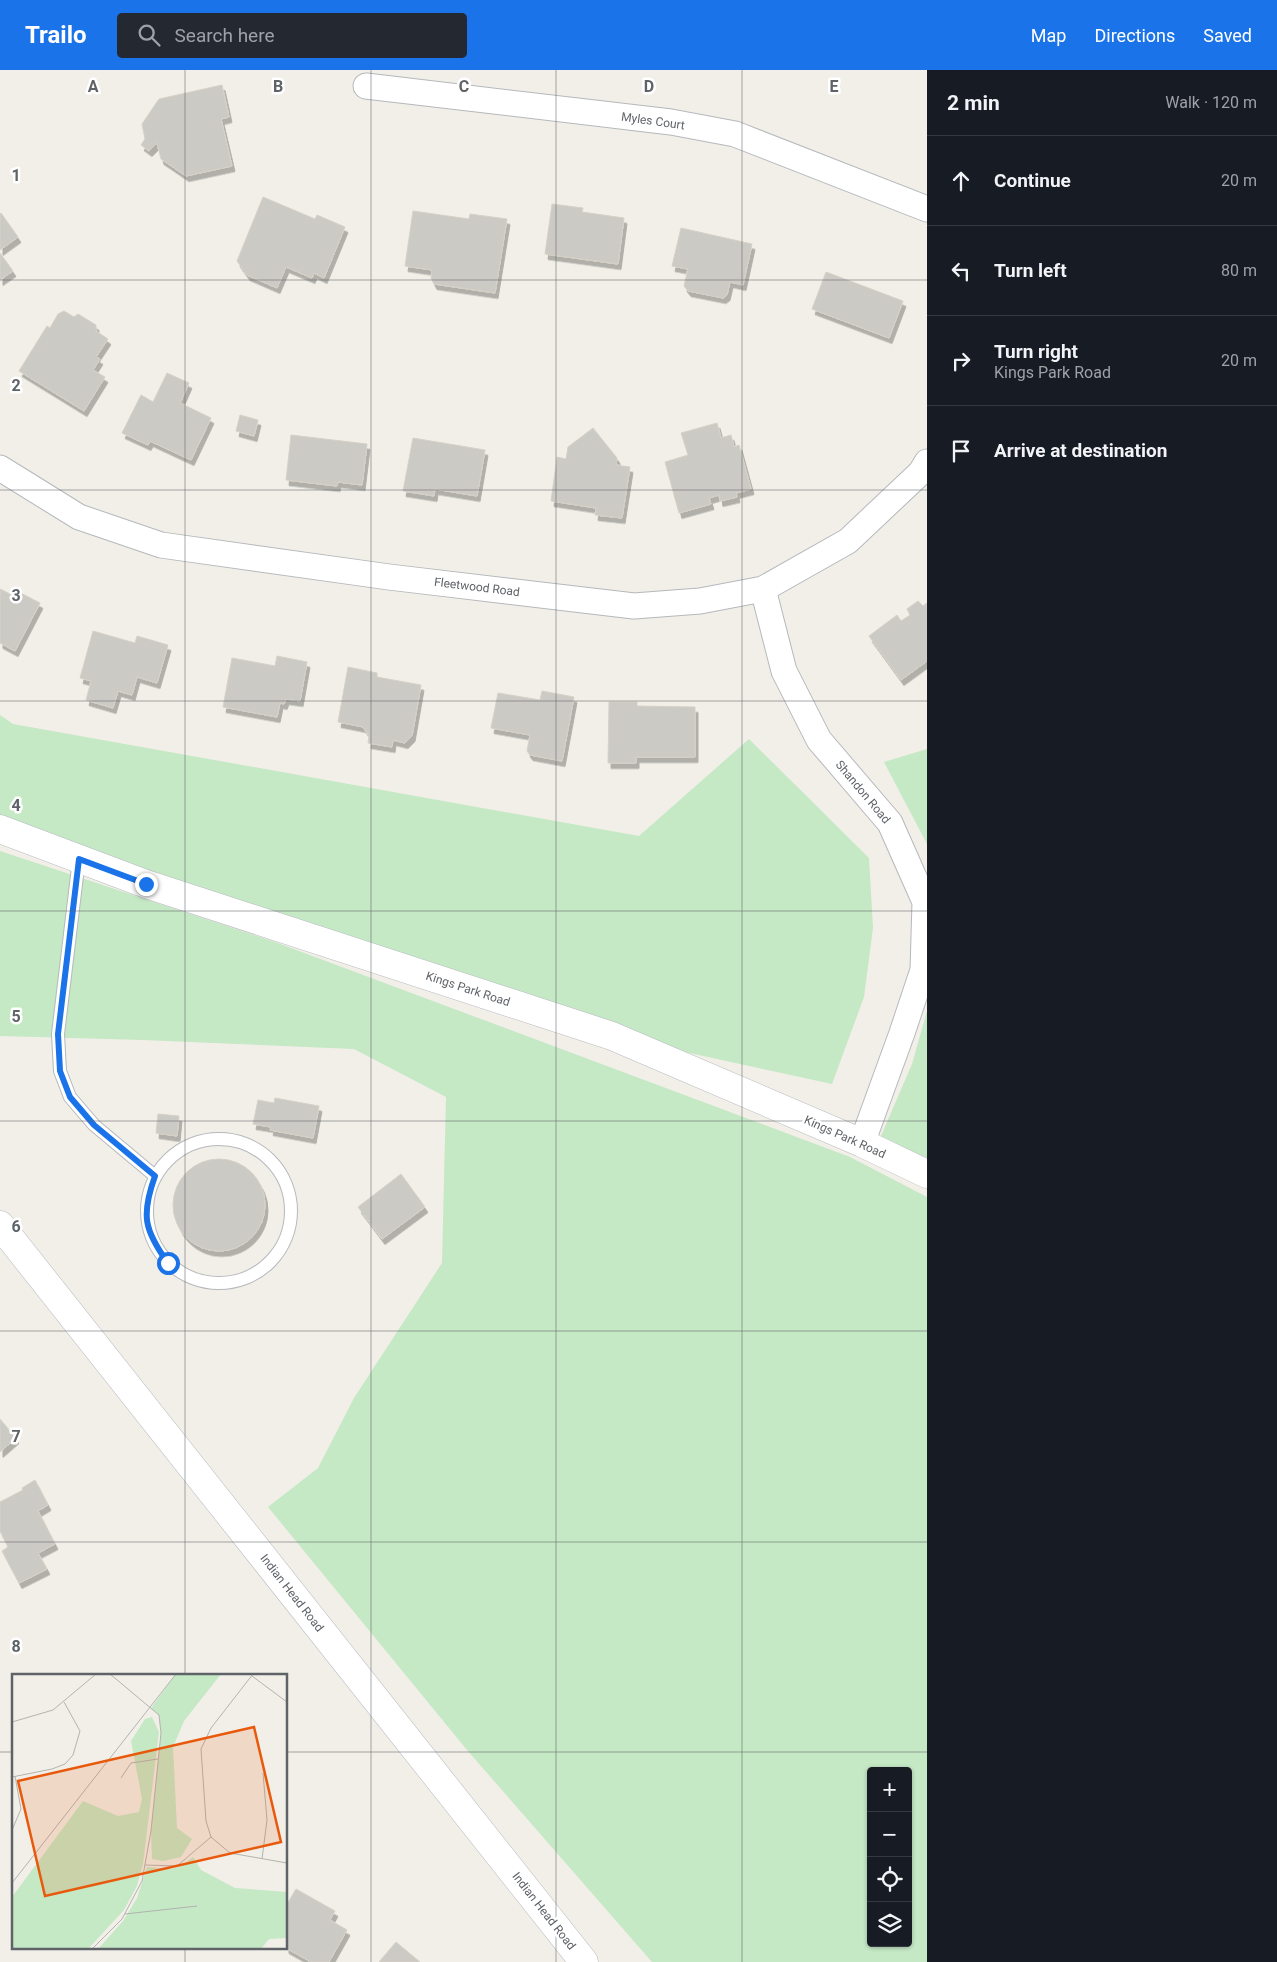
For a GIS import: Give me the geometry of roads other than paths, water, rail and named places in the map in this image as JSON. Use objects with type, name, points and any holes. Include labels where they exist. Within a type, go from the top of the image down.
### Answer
[{"type":"street","name":"Myles Court","points":[[366,86],[671,122],[734,134],[927,209]]},
{"type":"street","name":"Fleetwood Road","points":[[0,468],[79,517],[161,545],[389,577],[634,606],[700,601],[763,589],[848,541],[921,472],[927,462]]},
{"type":"street","name":"Shandon Road","points":[[763,589],[784,671],[819,740],[890,823],[925,902],[923,970],[862,1144]]},
{"type":"street","name":"Kings Park Road","points":[[0,829],[146,884],[612,1036],[927,1174]]},
{"type":"street","name":"Indian Head Road","points":[[0,1225],[584,1962]]},
{"type":"lane","points":[[79,859],[58,1034],[60,1071],[70,1097],[94,1125],[155,1176]]},
{"type":"lane","points":[[216,1138],[240,1142],[262,1152],[279,1170],[289,1192],[291,1217],[285,1240],[272,1260],[254,1275],[232,1283],[209,1283],[186,1277],[168,1263],[154,1244],[147,1222],[147,1198],[155,1176],[170,1157],[191,1144],[216,1138]]}]
